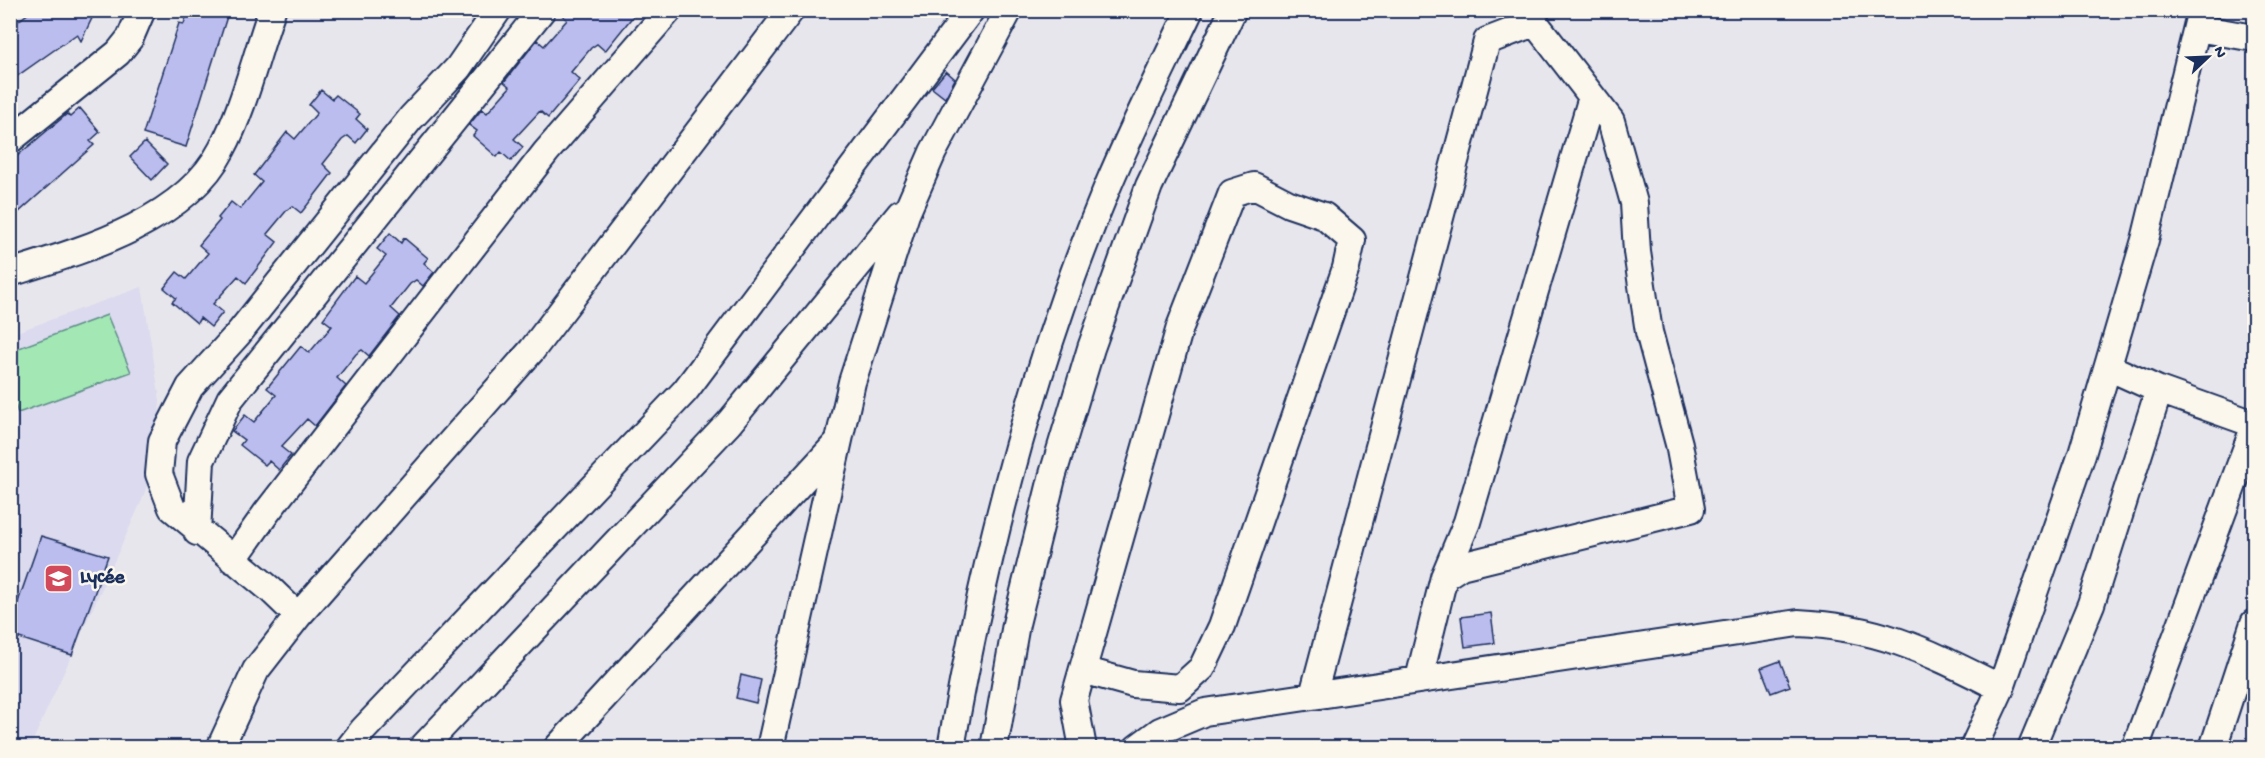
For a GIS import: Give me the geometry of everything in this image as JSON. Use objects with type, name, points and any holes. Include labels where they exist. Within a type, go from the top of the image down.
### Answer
[{"type":"street","points":[[10,140],[118,52],[130,38],[142,10]]},
{"type":"street","points":[[10,273],[55,259],[148,220],[182,200],[204,178],[223,148],[272,10]]},
{"type":"street","points":[[298,616],[271,590],[197,532],[172,508],[159,474],[162,441],[190,387],[240,333],[411,118],[458,68],[498,10]]},
{"type":"street","points":[[197,532],[201,462],[230,399],[542,10]]},
{"type":"street","points":[[234,560],[267,512],[546,152],[669,10]]},
{"type":"street","points":[[220,747],[256,670],[298,616],[532,350],[791,10]]},
{"type":"street","points":[[349,747],[685,391],[971,10]]},
{"type":"street","points":[[770,747],[852,382],[913,198],[933,153],[1009,10]]},
{"type":"street","points":[[951,747],[970,642],[1000,512],[1036,385],[1074,273],[1107,187],[1190,10]]},
{"type":"street","points":[[994,747],[1019,612],[1053,474],[1091,348],[1149,186],[1233,10]]},
{"type":"street","points":[[1313,695],[1487,41],[1529,17],[1611,121],[1634,203],[1637,252],[1649,332],[1679,444],[1691,509],[1461,566],[1444,577]]},
{"type":"street","points":[[1973,747],[2001,688],[2082,454],[2145,240],[2199,19],[2254,38]]},
{"type":"street","points":[[1419,679],[1444,577],[1467,522],[1592,97]]},
{"type":"street","points":[[1083,670],[1133,684],[1180,688],[1202,668],[1222,626],[1346,268],[1352,240],[1324,216],[1289,204],[1254,186],[1233,194],[1180,327],[1074,700],[1083,747]]},
{"type":"street","points":[[422,747],[729,423],[913,198]]},
{"type":"street","points":[[2108,367],[2159,390],[2254,426],[2135,747]]},
{"type":"street","points":[[2031,747],[2091,604],[2159,390]]},
{"type":"street","points":[[557,747],[838,443]]},
{"type":"street","points":[[1137,747],[1160,731],[1205,712],[1798,623],[1831,625],[1895,638],[2001,688]]},
{"type":"street","points":[[2213,747],[2254,623]]},
{"type":"shaded area","name":"Lycée","points":[[142,287],[160,400],[157,456],[142,500],[30,747],[11,748],[11,334]]},
{"type":"green space","points":[[107,315],[131,372],[18,413],[11,394],[11,351]]},
{"type":"building","points":[[33,10],[96,10],[81,41],[77,34],[10,81],[10,27]]},
{"type":"building","points":[[188,10],[229,10],[186,147],[143,134],[179,23],[184,24]]},
{"type":"building","points":[[557,10],[638,10],[605,51],[597,44],[571,72],[580,80],[548,118],[540,111],[514,139],[523,147],[511,161],[501,152],[497,157],[473,136],[477,131],[469,125],[482,109],[487,113],[510,87],[504,82],[537,40],[544,46],[567,20]]},
{"type":"building","points":[[946,71],[955,79],[945,98],[932,88]]},
{"type":"building","points":[[321,90],[332,99],[336,95],[360,114],[356,119],[367,129],[356,143],[348,136],[342,140],[323,164],[332,173],[301,213],[292,206],[267,234],[277,242],[246,283],[238,276],[213,304],[223,312],[211,327],[200,318],[197,323],[172,302],[176,298],[164,288],[177,272],[186,279],[208,253],[199,245],[220,220],[218,218],[231,202],[240,209],[262,182],[254,175],[287,132],[295,139],[317,113],[309,105]]},
{"type":"building","points":[[80,108],[100,132],[90,141],[94,145],[10,220],[10,162],[67,114],[70,117]]},
{"type":"building","points":[[145,142],[167,164],[152,180],[130,157]]},
{"type":"building","points":[[390,233],[401,243],[404,238],[428,258],[424,263],[434,272],[423,286],[416,280],[410,284],[391,308],[400,316],[369,356],[362,350],[356,354],[337,378],[346,386],[315,426],[307,419],[281,447],[291,455],[279,470],[269,461],[265,465],[240,445],[244,440],[232,431],[245,415],[254,422],[276,395],[267,388],[301,346],[309,353],[332,326],[323,319],[355,276],[364,283],[386,256],[377,249]]},
{"type":"building","points":[[41,536],[108,556],[72,655],[10,635],[10,625]]},
{"type":"building","points":[[1491,613],[1495,643],[1465,647],[1461,617]]},
{"type":"building","points":[[1780,661],[1790,686],[1771,693],[1761,668]]},
{"type":"building","points":[[741,675],[761,680],[756,703],[736,698]]},
{"type":"place","name":"Lycée","points":[[59,578]]}]
